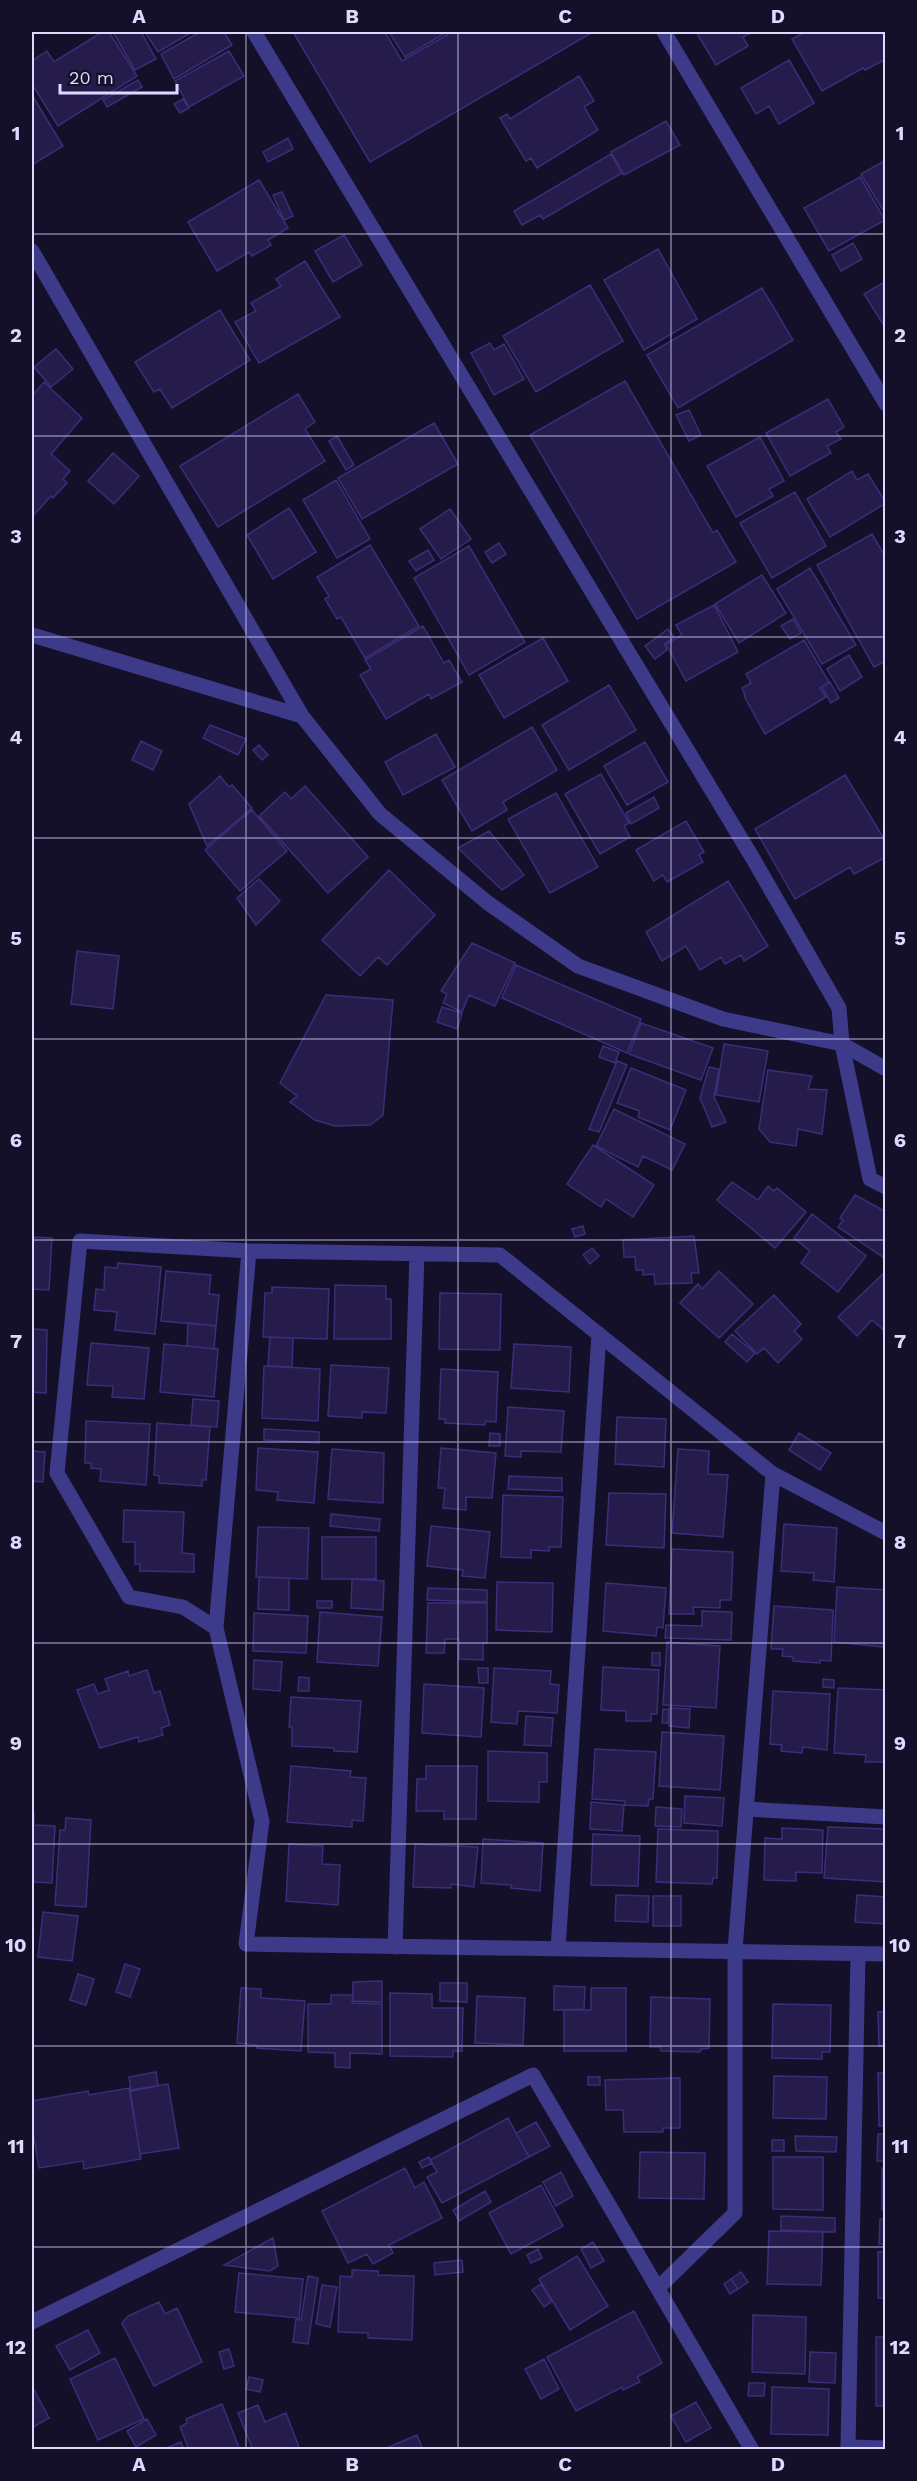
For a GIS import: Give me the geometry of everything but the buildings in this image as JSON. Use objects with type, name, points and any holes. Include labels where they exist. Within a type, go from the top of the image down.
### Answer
[{"type":"street","points":[[254,32],[753,857],[839,1008],[842,1044],[870,1179],[885,1187]]},
{"type":"street","points":[[664,32],[885,404]]},
{"type":"street","points":[[32,251],[302,716],[380,814],[488,903],[578,966],[723,1019],[842,1044],[885,1069]]},
{"type":"street","points":[[32,635],[302,716]]},
{"type":"street","points":[[216,1628],[183,1607],[129,1597],[57,1473],[80,1241],[249,1251],[500,1255],[773,1474],[885,1533]]},
{"type":"street","points":[[249,1251],[216,1628],[262,1821],[246,1944],[885,1954]]},
{"type":"street","points":[[395,1947],[417,1254]]},
{"type":"street","points":[[558,1949],[598,1334]]},
{"type":"street","points":[[658,2288],[735,2213],[735,1950],[773,1474]]},
{"type":"street","points":[[746,1809],[885,1817]]},
{"type":"street","points":[[858,1955],[848,2447],[885,2448]]},
{"type":"street","points":[[32,2322],[533,2075],[752,2450]]}]
